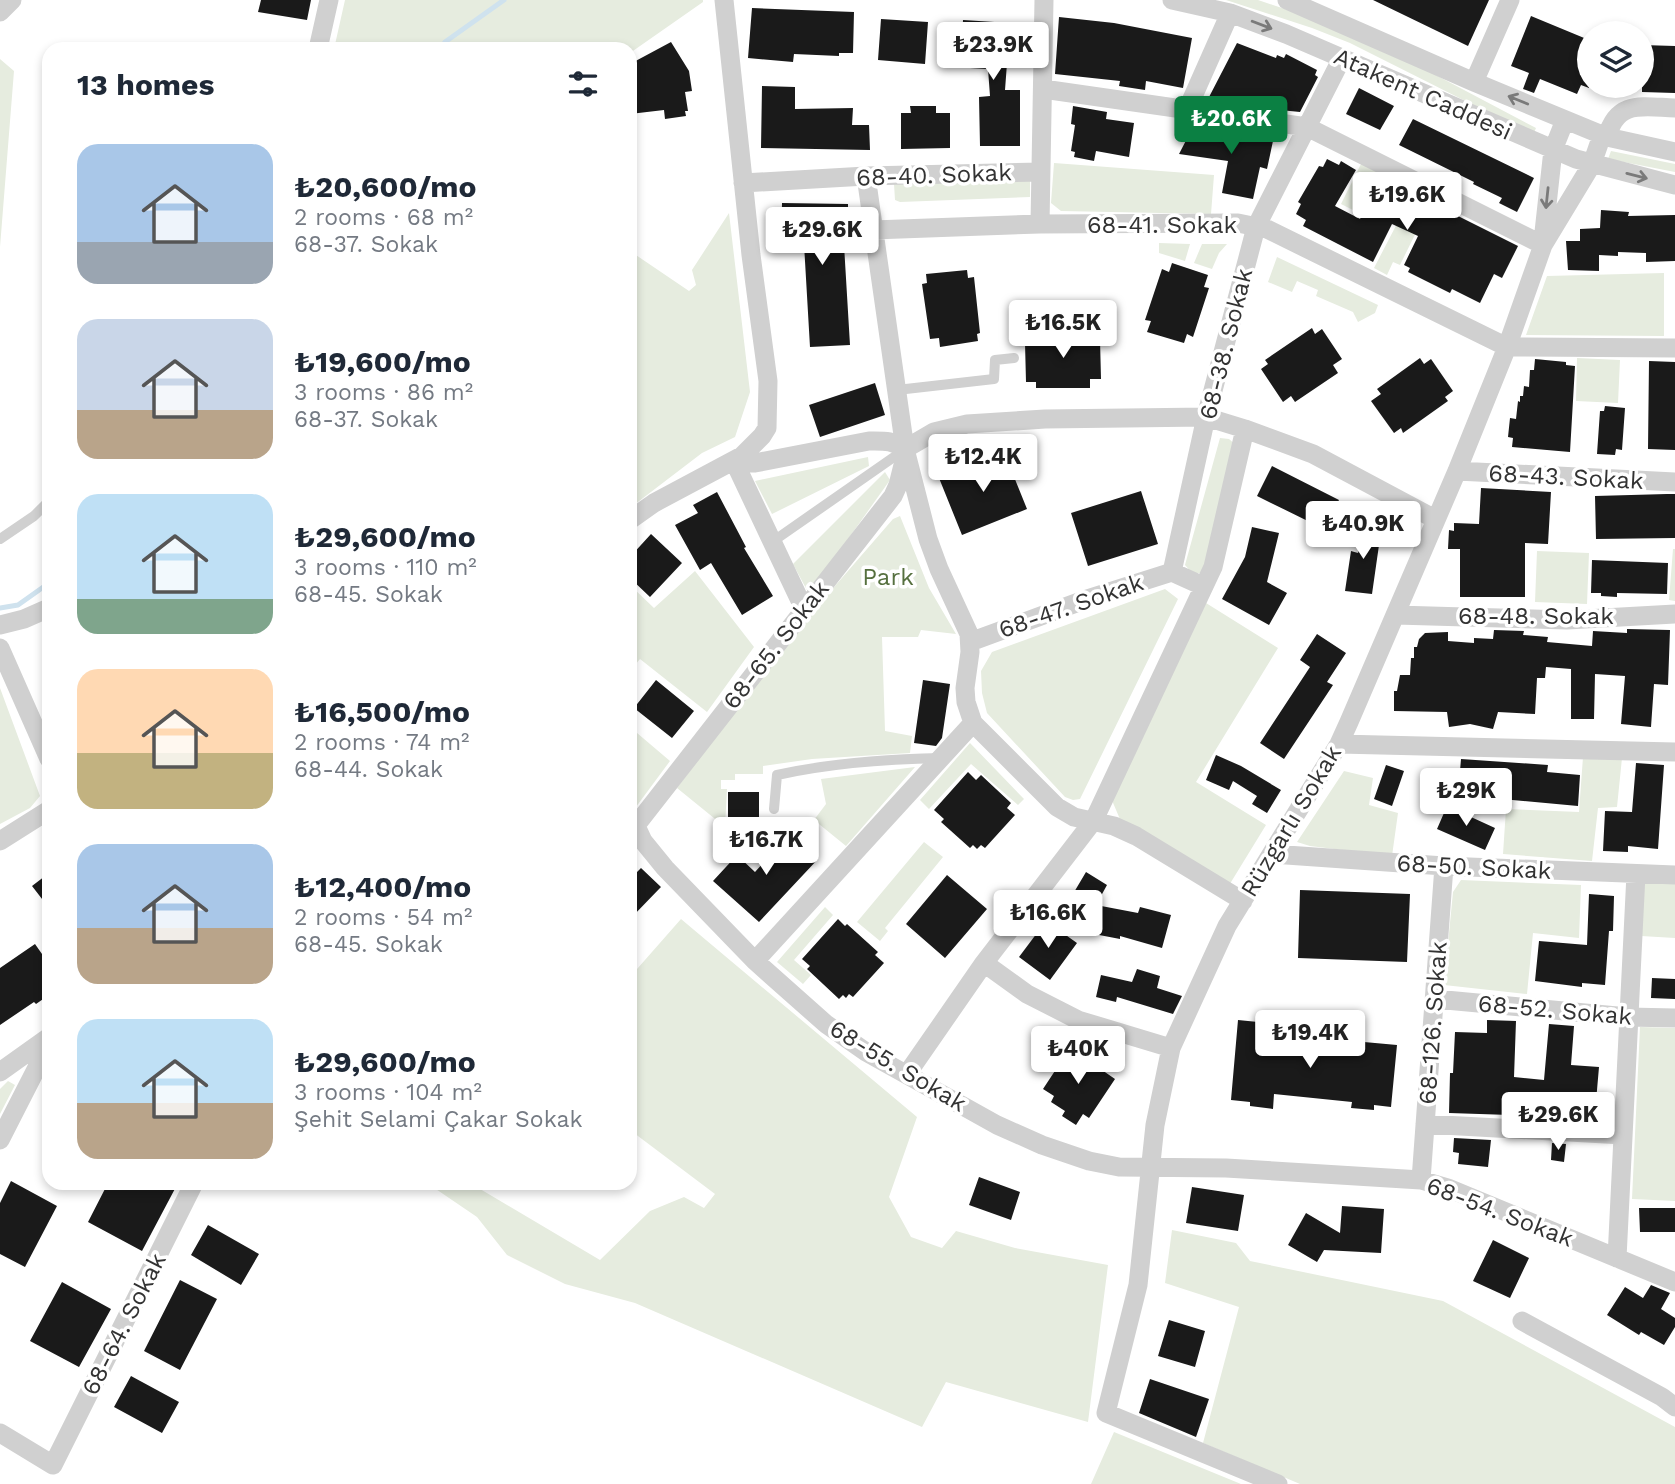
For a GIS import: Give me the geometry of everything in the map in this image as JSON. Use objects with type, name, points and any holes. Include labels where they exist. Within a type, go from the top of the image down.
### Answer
[{"type":"street","points":[[0,12],[12,0]]},
{"type":"street","points":[[319,42],[329,0]]},
{"type":"street","points":[[637,514],[734,461],[762,436],[767,428],[768,381],[743,183],[724,0]]},
{"type":"street","points":[[1040,224],[1044,0]]},
{"type":"street","name":"Atakent Caddesi","points":[[1172,0],[1230,13],[1342,58],[1553,150],[1592,164],[1675,186]]},
{"type":"street","name":"Atakent Caddesi","points":[[1287,0],[1604,136],[1675,152]]},
{"type":"street","points":[[1474,82],[1510,0]]},
{"type":"street","points":[[1187,110],[1230,13]]},
{"type":"street","name":"68-38. Sokak","points":[[1172,572],[1206,417],[1256,227],[1342,58]]},
{"type":"street","points":[[1043,89],[1307,127],[1543,245]]},
{"type":"street","name":"Rüzgarlı Sokak","points":[[1278,1484],[1106,1413],[1139,1285],[1149,1169],[1158,1106],[1171,1048],[1216,948],[1339,744],[1457,471],[1507,347],[1543,245],[1592,164],[1610,125],[1624,110],[1633,107],[1675,108]]},
{"type":"street","name":"Rüzgarlı Sokak","points":[[1543,245],[1553,150],[1565,120]]},
{"type":"street","name":"68-40. Sokak","points":[[743,183],[866,176],[1041,172]]},
{"type":"street","points":[[866,176],[905,449],[928,539],[970,642],[965,688],[966,702],[973,723],[1057,807],[1074,817],[1094,820],[1136,836],[1243,901]]},
{"type":"street","name":"68-41. Sokak","points":[[873,230],[1040,224],[1238,223],[1267,229],[1507,347]]},
{"type":"street","points":[[1507,347],[1675,348]]},
{"type":"street","points":[[905,449],[934,432],[967,424],[1045,419],[1206,417],[1313,454],[1435,519]]},
{"type":"street","name":"68-38. Sokak","points":[[907,1074],[984,963],[1094,820],[1213,567],[1245,429]]},
{"type":"street","points":[[734,461],[755,463],[869,442],[887,441],[897,443],[905,449]]},
{"type":"street","name":"68-65. Sokak","points":[[637,824],[893,496],[905,463],[905,449]]},
{"type":"street","points":[[734,461],[804,609]]},
{"type":"street","name":"68-43. Sokak","points":[[1457,471],[1675,482]]},
{"type":"street","points":[[1172,572],[1203,586]]},
{"type":"street","name":"68-47. Sokak","points":[[970,642],[1087,599],[1172,572]]},
{"type":"street","points":[[0,625],[42,611]]},
{"type":"street","name":"68-48. Sokak","points":[[1396,615],[1567,620],[1675,614]]},
{"type":"street","points":[[0,648],[42,743]]},
{"type":"street","points":[[755,961],[973,723]]},
{"type":"street","points":[[1339,744],[1675,751]]},
{"type":"street","points":[[0,841],[42,814]]},
{"type":"street","name":"68-55. Sokak","points":[[637,834],[659,862],[755,961],[836,1031],[866,1052],[996,1125],[1042,1145],[1089,1161],[1149,1169]]},
{"type":"street","name":"68-50. Sokak","points":[[1272,854],[1444,866],[1675,875]]},
{"type":"street","name":"68-126. Sokak","points":[[1421,1180],[1444,866]]},
{"type":"street","points":[[1618,1258],[1636,874]]},
{"type":"street","points":[[984,963],[1027,994],[1078,1020],[1171,1048]]},
{"type":"street","name":"68-52. Sokak","points":[[1435,999],[1628,1017],[1675,1018]]},
{"type":"street","points":[[0,1072],[42,1042]]},
{"type":"street","points":[[0,1140],[42,1058]]},
{"type":"street","points":[[1425,1124],[1623,1135]]},
{"type":"street","name":"68-54. Sokak","points":[[1149,1169],[1226,1168],[1421,1180],[1448,1188],[1675,1282]]},
{"type":"street","name":"68-64. Sokak","points":[[0,1433],[54,1465],[191,1190]]},
{"type":"street","points":[[1522,1321],[1662,1397],[1675,1407]]},
{"type":"lane","points":[[897,390],[994,379],[995,360],[1014,358]]},
{"type":"lane","points":[[772,542],[905,449]]},
{"type":"lane","points":[[0,539],[42,508]]},
{"type":"lane","points":[[774,810],[777,775],[819,766],[892,759],[941,758]]},
{"type":"green space","points":[[345,0],[703,0],[637,48],[637,42],[336,42]]},
{"type":"green space","points":[[1226,0],[1258,0],[1300,14],[1430,72],[1536,128],[1533,135],[1350,43]]},
{"type":"green space","points":[[0,59],[14,71],[0,247]]},
{"type":"green space","points":[[1611,151],[1675,164],[1675,172],[1608,159]]},
{"type":"green space","points":[[1362,162],[1383,172],[1361,214],[1341,204]]},
{"type":"green space","points":[[1054,163],[1214,175],[1211,214],[1061,211],[1051,203]]},
{"type":"green space","points":[[1030,181],[1030,197],[900,202],[895,200],[894,184]]},
{"type":"green space","points":[[1415,189],[1433,198],[1400,265],[1393,262],[1387,275],[1374,268]]},
{"type":"green space","points":[[729,213],[750,392],[735,437],[702,453],[637,503],[637,256],[689,291],[696,285],[692,270]]},
{"type":"green space","points":[[1159,243],[1190,244],[1185,261],[1159,253]]},
{"type":"green space","points":[[1202,244],[1227,244],[1219,253],[1212,269],[1194,263]]},
{"type":"green space","points":[[1277,257],[1378,305],[1375,313],[1358,322],[1353,312],[1316,296],[1318,290],[1297,281],[1292,292],[1268,282]]},
{"type":"green space","points":[[1664,273],[1664,336],[1526,335],[1547,276]]},
{"type":"green space","points":[[1577,358],[1620,360],[1618,403],[1576,401]]},
{"type":"green space","points":[[1220,438],[1229,439],[1237,446],[1204,573],[1192,573],[1185,565]]},
{"type":"green space","points":[[868,457],[869,466],[772,514],[755,481]]},
{"type":"green space","points":[[885,472],[890,480],[809,594],[793,564]]},
{"type":"green space","name":"Park","points":[[900,516],[929,588],[956,634],[921,630],[918,637],[882,637],[885,731],[912,736],[910,753],[812,759],[763,766],[763,774],[735,774],[735,780],[721,780],[721,789],[727,789],[725,827],[677,788],[783,646],[893,519]]},
{"type":"green space","points":[[1675,549],[1675,601],[1669,600]]},
{"type":"green space","points":[[1537,551],[1589,553],[1587,604],[1535,602]]},
{"type":"green space","points":[[695,571],[754,647],[707,712],[640,659],[637,663],[637,592],[654,608]]},
{"type":"green space","points":[[1165,589],[1178,599],[1080,799],[1065,797],[987,713],[982,693],[981,671],[992,652]]},
{"type":"green space","points":[[1206,603],[1278,648],[1196,782],[1266,825],[1228,887],[1122,824],[1111,798]]},
{"type":"green space","points":[[0,688],[40,796],[30,808],[0,824]]},
{"type":"green space","points":[[637,733],[670,761],[637,806]]},
{"type":"green space","points":[[970,743],[1024,799],[1018,805],[971,764],[929,809],[920,800]]},
{"type":"green space","points":[[1583,757],[1622,758],[1617,807],[1598,808],[1592,861],[1503,854],[1506,809],[1579,812]]},
{"type":"green space","points":[[915,767],[846,846],[814,820],[826,804],[821,779]]},
{"type":"green space","points":[[1344,771],[1373,778],[1369,805],[1398,813],[1392,856],[1297,842]]},
{"type":"green space","points":[[924,842],[943,857],[885,928],[888,931],[880,941],[857,922]]},
{"type":"green space","points":[[1461,880],[1581,885],[1579,938],[1533,933],[1527,994],[1444,985],[1453,892]]},
{"type":"green space","points":[[1644,882],[1675,884],[1675,938],[1641,936]]},
{"type":"green space","points":[[825,907],[833,915],[794,960],[811,975],[803,984],[777,962]]},
{"type":"green space","points":[[681,919],[917,1117],[889,1197],[911,1237],[942,1248],[956,1231],[1015,1248],[1108,1265],[1088,1422],[946,1382],[922,1427],[635,1303],[565,1284],[507,1255],[477,1217],[437,1190],[482,1190],[600,1260],[650,1211],[684,1197],[704,1208],[715,1194],[637,1135],[637,969]]},
{"type":"green space","points":[[1640,1027],[1675,1028],[1675,1201],[1632,1199]]},
{"type":"green space","points":[[8,1081],[15,1085],[0,1114],[0,1089]]},
{"type":"green space","points":[[1172,1230],[1236,1243],[1250,1261],[1443,1301],[1675,1427],[1675,1484],[1300,1484],[1203,1443],[1239,1307],[1165,1283]]},
{"type":"green space","points":[[1114,1432],[1241,1484],[1091,1484]]},
{"type":"building","points":[[261,0],[311,0],[307,20],[258,12]]},
{"type":"building","points":[[1373,0],[1489,0],[1468,46]]},
{"type":"building","points":[[752,8],[854,12],[853,53],[839,53],[839,56],[794,54],[793,62],[748,58]]},
{"type":"building","points":[[1531,16],[1577,35],[1577,94],[1540,79],[1534,93],[1523,89],[1529,73],[1511,66]]},
{"type":"building","points":[[1059,17],[1114,23],[1192,38],[1183,88],[1146,81],[1145,90],[1119,86],[1120,81],[1055,74]]},
{"type":"building","points":[[881,19],[928,22],[925,64],[878,60]]},
{"type":"building","points":[[963,20],[1010,23],[1005,90],[1020,90],[1020,146],[980,146],[979,97],[990,96],[988,69],[970,68],[970,60],[961,60]]},
{"type":"building","points":[[671,42],[689,71],[692,91],[685,92],[688,111],[685,111],[686,116],[665,119],[664,110],[637,113],[637,60]]},
{"type":"building","points":[[1237,43],[1276,58],[1277,55],[1284,58],[1286,54],[1317,70],[1315,75],[1318,77],[1300,112],[1270,109],[1253,103],[1251,106],[1242,101],[1240,105],[1230,99],[1229,103],[1208,99]]},
{"type":"building","points":[[1654,45],[1675,46],[1675,93],[1654,92]]},
{"type":"building","points":[[762,86],[795,87],[795,109],[853,108],[852,125],[869,125],[870,150],[761,148]]},
{"type":"building","points":[[1359,88],[1394,106],[1380,130],[1346,114]]},
{"type":"building","points":[[910,106],[936,106],[936,113],[950,113],[950,148],[901,149],[901,113],[911,113]]},
{"type":"building","points":[[1073,106],[1107,112],[1106,119],[1134,123],[1129,157],[1096,151],[1094,161],[1074,157],[1075,152],[1071,151],[1075,125],[1071,124]]},
{"type":"building","points":[[1413,119],[1534,178],[1517,212],[1499,203],[1502,198],[1473,184],[1474,182],[1399,145]]},
{"type":"building","points":[[1194,125],[1273,141],[1267,169],[1260,167],[1253,199],[1222,193],[1228,161],[1179,154]]},
{"type":"building","points":[[1327,159],[1339,165],[1341,161],[1356,170],[1335,206],[1360,219],[1382,178],[1518,246],[1502,278],[1494,274],[1480,303],[1452,289],[1450,293],[1408,272],[1410,268],[1404,265],[1418,236],[1392,224],[1373,262],[1303,226],[1306,220],[1296,214],[1301,204],[1298,202],[1319,166],[1323,167]]},
{"type":"building","points":[[782,203],[848,204],[848,245],[844,245],[850,345],[810,347],[804,244],[781,244]]},
{"type":"building","points":[[1601,210],[1629,212],[1628,216],[1675,215],[1675,261],[1646,262],[1646,253],[1618,252],[1618,256],[1599,255],[1599,271],[1568,270],[1566,241],[1580,241],[1580,229],[1600,228]]},
{"type":"building","points":[[1172,263],[1208,275],[1204,287],[1209,288],[1193,337],[1187,334],[1184,343],[1147,332],[1151,321],[1145,320],[1162,269],[1169,272]]},
{"type":"building","points":[[967,270],[968,278],[974,277],[980,333],[977,334],[978,341],[940,347],[939,338],[930,339],[922,284],[927,283],[926,274]]},
{"type":"building","points":[[1312,328],[1315,334],[1322,329],[1342,359],[1333,365],[1338,373],[1295,402],[1291,396],[1283,402],[1261,369],[1268,364],[1265,360]]},
{"type":"building","points":[[1033,333],[1089,333],[1089,339],[1100,339],[1101,379],[1090,379],[1090,388],[1036,388],[1036,382],[1026,382],[1025,343],[1033,343]]},
{"type":"building","points":[[1420,358],[1424,364],[1431,359],[1453,391],[1445,397],[1448,401],[1403,433],[1401,428],[1394,433],[1371,401],[1381,394],[1377,389]]},
{"type":"building","points":[[1535,359],[1566,362],[1566,365],[1575,366],[1570,452],[1512,447],[1513,438],[1508,437],[1510,418],[1516,419],[1518,401],[1520,402],[1520,396],[1523,396],[1524,386],[1529,387],[1530,370],[1534,370]]},
{"type":"building","points":[[1649,361],[1675,362],[1675,450],[1648,449]]},
{"type":"building","points":[[875,383],[885,415],[820,437],[809,405]]},
{"type":"building","points":[[1605,406],[1625,408],[1622,450],[1616,449],[1615,455],[1597,454],[1600,411],[1604,411]]},
{"type":"building","points":[[1004,452],[1027,509],[962,535],[939,478]]},
{"type":"building","points":[[1272,466],[1339,500],[1324,529],[1257,496]]},
{"type":"building","points":[[1481,488],[1551,492],[1548,544],[1525,543],[1525,597],[1460,597],[1460,549],[1448,549],[1449,530],[1454,531],[1454,523],[1479,524]]},
{"type":"building","points":[[1141,491],[1158,544],[1088,566],[1071,513]]},
{"type":"building","points":[[717,492],[746,547],[744,548],[773,596],[742,615],[711,563],[700,570],[675,525],[698,513],[693,505]]},
{"type":"building","points":[[1675,494],[1675,538],[1596,539],[1595,496]]},
{"type":"building","points":[[1252,527],[1279,533],[1267,582],[1287,593],[1269,625],[1222,599],[1245,557]]},
{"type":"building","points":[[1354,527],[1381,531],[1372,594],[1345,591],[1351,551],[1358,553],[1360,547],[1352,543]]},
{"type":"building","points":[[651,534],[682,563],[650,597],[637,585],[637,549]]},
{"type":"building","points":[[1592,560],[1668,563],[1667,594],[1617,593],[1617,597],[1591,593]]},
{"type":"building","points":[[1627,629],[1670,630],[1668,685],[1654,684],[1651,727],[1621,724],[1625,676],[1595,674],[1594,719],[1571,719],[1571,669],[1546,667],[1545,678],[1537,678],[1535,714],[1498,712],[1493,729],[1470,724],[1449,727],[1447,712],[1394,711],[1394,691],[1397,691],[1400,675],[1410,675],[1414,647],[1417,647],[1419,639],[1425,633],[1448,632],[1448,641],[1474,643],[1474,638],[1493,639],[1494,630],[1524,631],[1523,635],[1548,637],[1547,642],[1592,646],[1593,631],[1627,633]]},
{"type":"building","points":[[1317,634],[1346,653],[1327,682],[1333,685],[1284,759],[1260,743],[1310,667],[1300,660]]},
{"type":"building","points":[[656,680],[694,711],[672,738],[637,710],[637,704]]},
{"type":"building","points":[[923,680],[950,684],[942,738],[936,746],[914,743]]},
{"type":"building","points":[[1216,755],[1241,766],[1281,790],[1267,813],[1252,804],[1257,796],[1233,781],[1229,790],[1206,780]]},
{"type":"building","points":[[1461,759],[1548,765],[1547,772],[1580,775],[1578,806],[1458,795]]},
{"type":"building","points":[[1636,763],[1664,765],[1658,849],[1628,846],[1628,852],[1603,851],[1605,811],[1632,812]]},
{"type":"building","points":[[1386,765],[1404,771],[1392,806],[1374,799]]},
{"type":"building","points":[[968,772],[976,780],[981,775],[1011,803],[1007,808],[1015,815],[985,848],[981,845],[977,849],[973,845],[970,848],[941,822],[944,819],[934,810]]},
{"type":"building","points":[[728,792],[759,792],[759,825],[728,825]]},
{"type":"building","points":[[1447,806],[1495,828],[1485,850],[1437,829]]},
{"type":"building","points":[[790,833],[818,859],[759,922],[713,881],[737,855],[755,872]]},
{"type":"building","points":[[641,868],[661,887],[637,912],[637,872]]},
{"type":"building","points":[[1086,872],[1107,885],[1096,905],[1138,913],[1140,907],[1171,915],[1162,948],[1120,936],[1120,939],[1094,934],[1096,922],[1057,899],[1058,896],[1070,899]]},
{"type":"building","points":[[947,875],[987,909],[945,958],[906,924]]},
{"type":"building","points":[[42,878],[42,899],[32,886]]},
{"type":"building","points":[[1300,890],[1410,894],[1407,962],[1298,958]]},
{"type":"building","points":[[1589,894],[1614,896],[1613,931],[1609,931],[1605,985],[1582,983],[1582,987],[1535,981],[1539,941],[1587,945]]},
{"type":"building","points":[[838,919],[878,952],[875,955],[884,963],[853,997],[849,994],[846,998],[843,995],[839,999],[807,969],[810,966],[802,959]]},
{"type":"building","points":[[1046,921],[1077,943],[1050,980],[1019,957]]},
{"type":"building","points":[[35,944],[42,954],[42,1000],[36,1004],[34,1002],[0,1025],[0,968]]},
{"type":"building","points":[[1137,969],[1160,976],[1157,988],[1182,996],[1173,1014],[1117,997],[1116,1002],[1096,997],[1101,975],[1132,982]]},
{"type":"building","points":[[1652,978],[1675,979],[1675,999],[1651,998]]},
{"type":"building","points":[[1238,1020],[1268,1023],[1266,1037],[1363,1046],[1364,1042],[1397,1045],[1391,1107],[1374,1105],[1374,1110],[1351,1108],[1352,1102],[1274,1094],[1273,1109],[1231,1100]]},
{"type":"building","points":[[1487,1020],[1516,1021],[1514,1077],[1544,1080],[1549,1024],[1574,1026],[1571,1065],[1599,1067],[1595,1113],[1564,1110],[1563,1116],[1510,1111],[1510,1115],[1449,1113],[1455,1032],[1487,1033]]},
{"type":"building","points":[[1070,1048],[1115,1079],[1089,1118],[1083,1114],[1076,1125],[1062,1116],[1065,1111],[1051,1102],[1054,1096],[1043,1089]]},
{"type":"building","points":[[1454,1138],[1491,1140],[1488,1167],[1458,1164],[1459,1153],[1453,1152]]},
{"type":"building","points":[[1552,1143],[1566,1144],[1564,1162],[1551,1160]]},
{"type":"building","points":[[979,1177],[1020,1192],[1011,1220],[969,1205]]},
{"type":"building","points":[[11,1181],[57,1206],[25,1267],[0,1254],[0,1203]]},
{"type":"building","points":[[1192,1187],[1244,1195],[1238,1231],[1186,1223]]},
{"type":"building","points":[[104,1190],[174,1190],[142,1251],[88,1222]]},
{"type":"building","points":[[1342,1206],[1384,1209],[1381,1253],[1324,1250],[1317,1262],[1288,1245],[1306,1213],[1340,1233]]},
{"type":"building","points":[[1639,1208],[1675,1208],[1675,1232],[1640,1232]]},
{"type":"building","points":[[208,1225],[259,1254],[241,1285],[191,1255]]},
{"type":"building","points":[[1493,1240],[1529,1258],[1510,1298],[1473,1281]]},
{"type":"building","points":[[180,1280],[217,1299],[180,1370],[144,1351]]},
{"type":"building","points":[[62,1282],[111,1309],[79,1367],[30,1341]]},
{"type":"building","points":[[1651,1285],[1670,1293],[1661,1309],[1675,1318],[1675,1327],[1664,1345],[1641,1332],[1639,1335],[1607,1315],[1625,1287],[1643,1298]]},
{"type":"building","points":[[1169,1320],[1205,1331],[1195,1367],[1158,1356]]},
{"type":"building","points":[[131,1376],[179,1402],[162,1433],[114,1407]]},
{"type":"building","points":[[1150,1379],[1209,1399],[1196,1437],[1139,1413]]},
{"type":"waterway","points":[[445,42],[504,0]]},
{"type":"waterway","points":[[0,608],[18,605],[42,588]]}]
